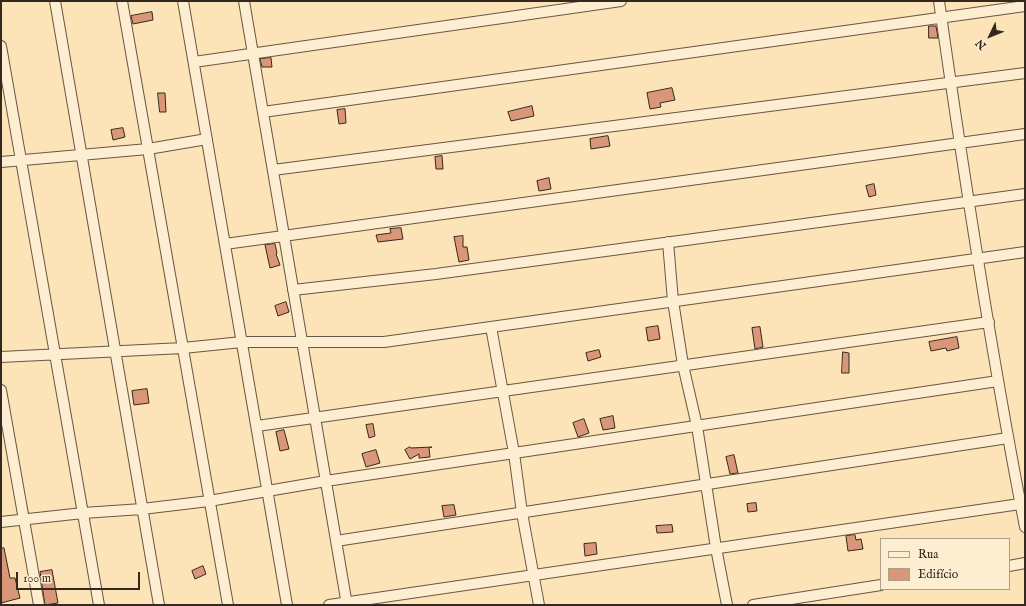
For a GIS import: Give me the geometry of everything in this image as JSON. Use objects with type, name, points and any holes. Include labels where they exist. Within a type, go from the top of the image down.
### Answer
[{"type":"street","points":[[55,1],[159,605]]},
{"type":"street","points":[[122,1],[228,605]]},
{"type":"street","points":[[183,1],[288,605]]},
{"type":"street","points":[[244,1],[346,604]]},
{"type":"street","points":[[194,62],[621,1]]},
{"type":"street","points":[[939,1],[959,142],[998,382],[1025,527]]},
{"type":"street","points":[[263,112],[1025,6]]},
{"type":"street","points":[[1,46],[99,605]]},
{"type":"street","points":[[273,170],[1025,73]]},
{"type":"street","points":[[225,244],[1025,134]]},
{"type":"street","points":[[1,162],[148,149],[207,140]]},
{"type":"street","points":[[293,290],[436,274],[1025,194]]},
{"type":"street","points":[[668,242],[674,302],[683,365],[697,426],[716,548],[727,605]]},
{"type":"street","points":[[1,357],[183,348],[242,342],[384,342],[1025,252]]},
{"type":"street","points":[[256,426],[989,322]]},
{"type":"street","points":[[491,327],[514,453],[522,512],[539,605]]},
{"type":"street","points":[[1,522],[210,501],[326,481],[998,382]]},
{"type":"street","points":[[1,390],[39,605]]},
{"type":"street","points":[[336,541],[1008,438]]},
{"type":"street","points":[[329,605],[346,604],[533,575],[1020,504]]},
{"type":"street","points":[[1010,566],[1025,563]]},
{"type":"street","points":[[753,605],[880,585]]},
{"type":"building","points":[[152,12],[153,20],[133,24],[131,16]]},
{"type":"building","points":[[929,26],[936,26],[938,38],[929,38]]},
{"type":"building","points":[[271,58],[272,67],[262,67],[260,59]]},
{"type":"building","points":[[672,88],[675,100],[660,103],[661,107],[650,109],[647,93]]},
{"type":"building","points":[[158,93],[165,93],[166,112],[160,112]]},
{"type":"building","points":[[532,106],[534,116],[511,121],[508,112]]},
{"type":"building","points":[[345,109],[346,123],[339,124],[337,110]]},
{"type":"building","points":[[123,128],[125,137],[113,140],[111,130]]},
{"type":"building","points":[[608,136],[610,146],[591,149],[590,139]]},
{"type":"building","points":[[442,156],[443,169],[436,169],[435,157]]},
{"type":"building","points":[[549,178],[551,189],[539,191],[537,181]]},
{"type":"building","points":[[874,184],[876,195],[869,197],[866,186]]},
{"type":"building","points":[[401,228],[403,239],[378,242],[376,235],[391,233],[390,229]]},
{"type":"building","points":[[463,236],[463,247],[467,247],[469,260],[459,262],[454,237]]},
{"type":"building","points":[[275,244],[276,254],[280,265],[270,268],[265,245]]},
{"type":"building","points":[[286,302],[289,312],[278,316],[275,306]]},
{"type":"building","points":[[658,326],[660,339],[648,341],[646,328]]},
{"type":"building","points":[[760,327],[763,347],[755,349],[752,328]]},
{"type":"building","points":[[957,337],[959,348],[947,351],[946,348],[931,351],[929,342]]},
{"type":"building","points":[[599,350],[601,357],[588,361],[586,353]]},
{"type":"building","points":[[843,352],[849,353],[849,373],[842,373]]},
{"type":"building","points":[[147,389],[149,403],[134,405],[132,391]]},
{"type":"building","points":[[613,416],[615,428],[603,430],[600,419]]},
{"type":"building","points":[[584,419],[589,433],[578,437],[573,423]]},
{"type":"building","points":[[373,424],[375,436],[369,438],[366,425]]},
{"type":"building","points":[[284,430],[289,449],[280,451],[276,432]]},
{"type":"building","points":[[410,447],[432,447],[429,448],[430,457],[419,458],[419,454],[410,459],[405,450]]},
{"type":"building","points":[[376,450],[380,463],[366,467],[362,454]]},
{"type":"building","points":[[734,455],[738,473],[730,474],[726,457]]},
{"type":"building","points":[[756,503],[757,511],[748,512],[747,504]]},
{"type":"building","points":[[454,505],[456,515],[444,517],[442,506]]},
{"type":"building","points":[[672,525],[673,532],[657,533],[656,526]]},
{"type":"building","points":[[855,535],[856,540],[861,539],[863,549],[848,551],[846,536]]},
{"type":"building","points":[[596,543],[597,554],[585,556],[584,544]]},
{"type":"building","points":[[4,548],[10,578],[15,578],[20,598],[1,603],[1,549]]},
{"type":"building","points":[[203,566],[206,574],[195,579],[192,571]]},
{"type":"building","points":[[52,570],[58,603],[45,605],[40,572]]}]
